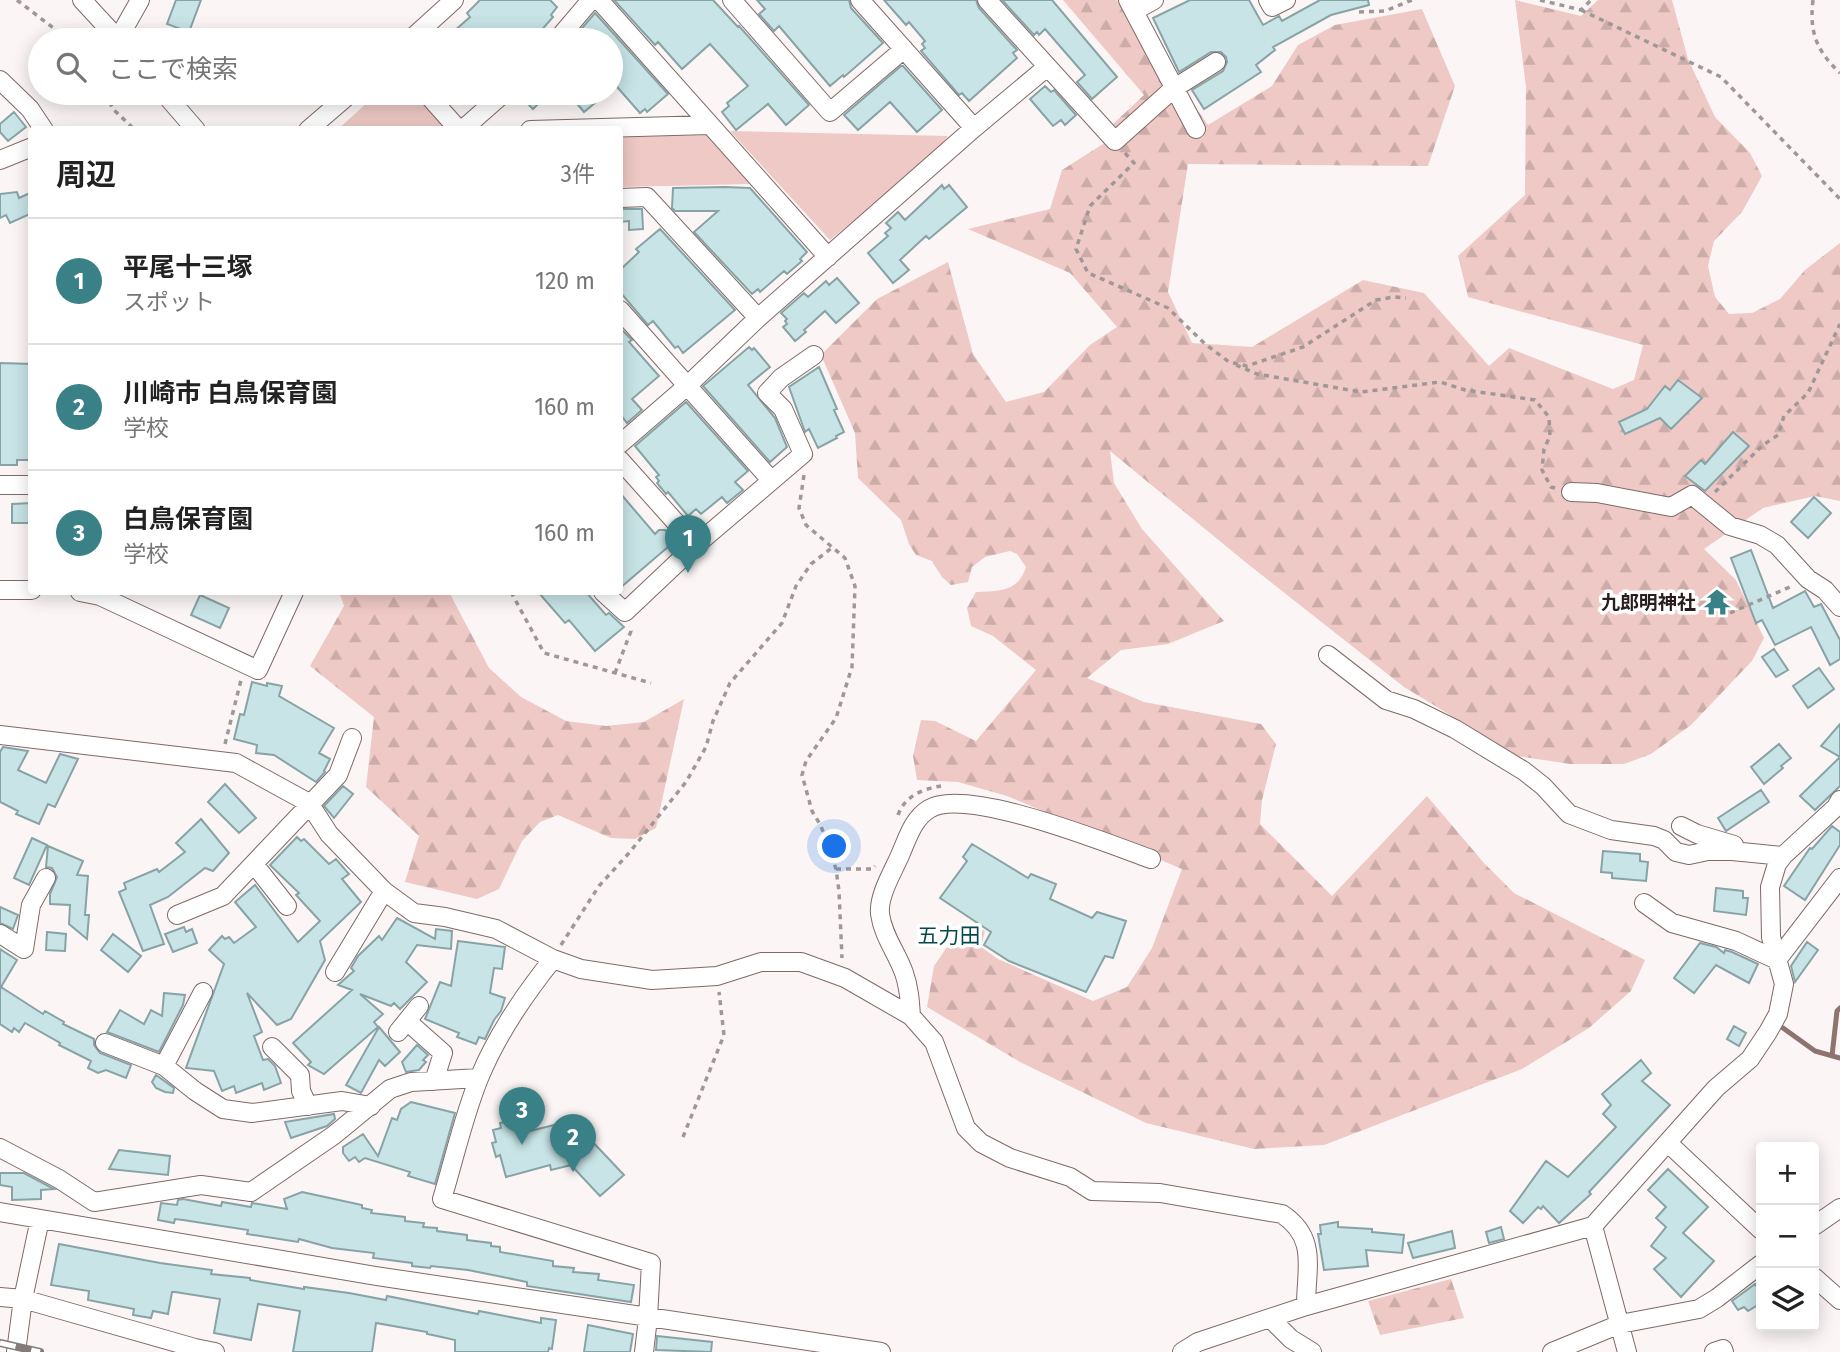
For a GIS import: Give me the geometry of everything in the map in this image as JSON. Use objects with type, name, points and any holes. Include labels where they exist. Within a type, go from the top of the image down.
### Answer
[{"type":"street","points":[[82,0],[107,28]]},
{"type":"street","points":[[125,28],[140,0]]},
{"type":"street","points":[[423,28],[454,0]]},
{"type":"street","points":[[568,28],[592,0]]},
{"type":"street","points":[[599,0],[828,257]]},
{"type":"street","points":[[732,0],[830,111],[904,49]]},
{"type":"street","points":[[860,0],[974,128]]},
{"type":"street","points":[[987,0],[1115,141],[1173,89],[1216,62]]},
{"type":"street","points":[[1154,0],[1131,5],[1196,129]]},
{"type":"street","points":[[1268,0],[1272,7],[1286,0]]},
{"type":"street","points":[[623,441],[687,386],[758,318],[974,128],[1047,68]]},
{"type":"street","points":[[0,80],[30,109],[41,126]]},
{"type":"street","points":[[174,105],[193,126]]},
{"type":"street","points":[[313,126],[337,105]]},
{"type":"street","points":[[437,105],[457,126]]},
{"type":"street","points":[[466,126],[490,105]]},
{"type":"street","points":[[623,127],[710,125]]},
{"type":"street","points":[[0,160],[28,149]]},
{"type":"street","points":[[623,198],[647,197],[758,318]]},
{"type":"street","points":[[623,313],[771,480]]},
{"type":"street","points":[[606,595],[625,612],[696,545],[803,454],[783,409],[767,393],[814,355]]},
{"type":"street","points":[[623,463],[696,545]]},
{"type":"street","points":[[0,485],[28,485]]},
{"type":"street","points":[[1571,492],[1597,493],[1671,507],[1698,500],[1730,526],[1759,534],[1777,545],[1808,579],[1825,590],[1840,607]]},
{"type":"street","points":[[0,590],[28,590]]},
{"type":"street","points":[[95,595],[258,670],[293,595]]},
{"type":"street","points":[[1328,655],[1387,700],[1414,709],[1455,729],[1524,771],[1543,786],[1569,814],[1611,830],[1654,836],[1664,840],[1676,852],[1689,855],[1708,851],[1732,851],[1777,856],[1839,806]]},
{"type":"street","points":[[0,735],[236,763],[309,803],[329,834],[384,891],[414,913],[495,929],[580,969],[652,980],[716,976],[761,962],[801,962],[845,978],[911,1016],[934,1042],[966,1128],[981,1143],[1010,1158],[1070,1177],[1092,1191],[1160,1193],[1282,1214],[1301,1232],[1307,1247],[1306,1306]]},
{"type":"street","points":[[177,915],[223,896],[338,775],[352,738]]},
{"type":"street","points":[[911,1016],[904,972],[887,938],[880,912],[886,888],[914,824],[929,809],[942,804],[965,803],[989,808],[1039,820],[1151,859]]},
{"type":"street","points":[[1681,826],[1697,834],[1777,856]]},
{"type":"street","points":[[1182,1352],[1198,1342],[1306,1306],[1593,1226],[1716,1088],[1750,1059],[1778,1014],[1784,984],[1771,937],[1770,887],[1777,856]]},
{"type":"street","points":[[254,864],[287,906]]},
{"type":"street","points":[[0,934],[24,949],[23,902],[46,878]]},
{"type":"street","points":[[1777,960],[1840,878]]},
{"type":"street","points":[[335,972],[384,891]]},
{"type":"street","points":[[1644,904],[1672,923],[1736,941],[1777,960]]},
{"type":"street","points":[[554,958],[503,1029],[479,1078],[442,1199],[651,1263],[644,1352]]},
{"type":"street","points":[[164,1066],[203,992]]},
{"type":"street","points":[[419,1006],[403,1027],[443,1053],[433,1081]]},
{"type":"street","points":[[105,1044],[164,1066],[223,1109],[252,1114],[342,1101],[371,1106]]},
{"type":"street","points":[[272,1047],[300,1075],[301,1091],[308,1105]]},
{"type":"street","points":[[0,1148],[59,1179],[94,1202],[201,1185],[251,1192],[334,1135],[390,1089],[411,1082],[479,1078]]},
{"type":"street","points":[[1668,1143],[1756,1225]]},
{"type":"street","points":[[90,1227],[94,1202]]},
{"type":"street","points":[[1819,1223],[1840,1208]]},
{"type":"street","points":[[0,1212],[376,1276],[881,1352]]},
{"type":"street","points":[[16,1352],[23,1299],[40,1219]]},
{"type":"street","points":[[1593,1226],[1627,1352]]},
{"type":"street","points":[[1552,1352],[1620,1324],[1699,1308],[1717,1298],[1756,1268]]},
{"type":"street","points":[[1819,1281],[1840,1300]]},
{"type":"street","points":[[0,1297],[23,1299],[215,1352]]},
{"type":"street","points":[[1270,1318],[1291,1339],[1312,1352]]},
{"type":"street","points":[[1714,1352],[1723,1349],[1724,1352]]},
{"type":"path","points":[[17,0],[53,28]]},
{"type":"path","points":[[1359,12],[1385,11],[1412,0]]},
{"type":"path","points":[[1540,0],[1581,10],[1721,76],[1840,198]]},
{"type":"path","points":[[1581,10],[1591,0]]},
{"type":"path","points":[[1813,0],[1813,25],[1818,47],[1840,73]]},
{"type":"path","points":[[111,105],[131,126]]},
{"type":"path","points":[[1115,141],[1134,163],[1090,206],[1076,249],[1087,273],[1168,308],[1205,344],[1229,362],[1256,374],[1361,392],[1440,382],[1465,390],[1535,400],[1549,416],[1550,436],[1544,449],[1542,470],[1551,487],[1571,492]]},
{"type":"path","points":[[1229,362],[1247,366],[1303,347],[1377,300],[1394,296],[1406,298]]},
{"type":"path","points":[[1698,500],[1778,435],[1784,416],[1808,393],[1840,324]]},
{"type":"path","points":[[797,460],[804,474],[799,508],[806,525],[845,558],[855,586],[852,667],[836,718],[806,761],[802,775],[812,811],[821,826],[836,869],[845,978]]},
{"type":"path","points":[[554,958],[599,886],[686,782],[706,747],[713,721],[730,683],[782,623],[796,586],[811,565],[833,547]]},
{"type":"path","points":[[1730,613],[1792,586]]},
{"type":"path","points":[[513,595],[544,653],[652,683]]},
{"type":"path","points":[[615,673],[631,631],[625,612]]},
{"type":"path","points":[[221,761],[244,665]]},
{"type":"path","points":[[683,1137],[724,1035],[716,976]]},
{"type":"green space","points":[[1063,0],[1117,0],[1164,88],[1122,128],[1114,127],[1113,124],[1144,95]]},
{"type":"green space","points":[[1515,0],[1581,16],[1598,0],[1672,0],[1688,59],[1715,117],[1750,153],[1762,176],[1742,212],[1714,241],[1708,266],[1715,297],[1729,314],[1752,313],[1780,299],[1805,270],[1840,243],[1840,501],[1815,496],[1763,508],[1704,549],[1736,580],[1764,638],[1752,661],[1691,725],[1651,754],[1624,764],[1570,764],[1518,756],[1404,687],[1110,451],[1114,483],[1142,529],[1224,621],[1168,644],[1121,650],[1087,678],[1144,702],[1261,724],[1276,744],[1262,800],[1260,824],[1332,896],[1427,796],[1484,863],[1514,893],[1645,960],[1631,991],[1589,1028],[1522,1069],[1324,1145],[1254,1149],[1146,1123],[1020,1062],[927,1007],[934,966],[954,937],[968,925],[985,931],[981,947],[998,959],[1093,1001],[1127,987],[1152,948],[1182,869],[1007,796],[958,782],[917,780],[913,756],[921,720],[935,721],[976,741],[1036,670],[993,636],[971,626],[967,608],[976,592],[1013,586],[1026,567],[1017,554],[1010,551],[985,557],[972,567],[968,582],[951,585],[932,561],[916,555],[909,544],[901,520],[858,478],[855,433],[821,355],[877,299],[948,262],[973,354],[1006,402],[1044,392],[1090,345],[1117,327],[1070,273],[968,229],[1050,209],[1062,170],[1185,92],[1208,125],[1272,86],[1298,45],[1335,25],[1422,9],[1455,86],[1428,166],[1188,164],[1168,292],[1192,343],[1252,347],[1363,280],[1424,293],[1489,366],[1509,348],[1613,389],[1634,380],[1643,345],[1468,297],[1458,256],[1525,195],[1526,87]]},
{"type":"green space","points":[[365,105],[426,105],[446,126],[341,126]]},
{"type":"green space","points":[[730,131],[948,136],[936,154],[830,240]]},
{"type":"green space","points":[[709,135],[752,184],[623,187],[623,137]]},
{"type":"green space","points":[[340,595],[451,595],[489,668],[521,697],[566,721],[606,726],[644,722],[684,699],[656,828],[635,839],[611,838],[558,815],[540,822],[522,841],[499,889],[477,899],[405,882],[419,836],[366,787],[374,717],[310,666],[344,606]]},
{"type":"green space","points":[[1451,1279],[1464,1318],[1380,1335],[1368,1301]]},
{"type":"building","points":[[176,0],[201,0],[190,28],[167,24]]},
{"type":"building","points":[[480,0],[550,0],[557,7],[543,28],[458,28],[470,17],[467,13]]},
{"type":"building","points":[[614,0],[713,0],[809,105],[786,125],[768,104],[736,130],[722,112],[729,106],[727,103],[748,86],[710,44],[682,69],[658,42],[655,45]]},
{"type":"building","points":[[757,0],[849,0],[851,8],[883,43],[830,86],[779,26],[774,31],[759,14],[765,9]]},
{"type":"building","points":[[884,0],[976,0],[979,8],[1017,50],[1013,53],[1017,58],[969,101],[962,93],[959,95],[921,51],[925,48],[922,44],[925,41],[909,22],[906,25]]},
{"type":"building","points":[[1002,0],[1052,0],[1117,77],[1092,99],[1077,82],[1085,75],[1045,29],[1039,35],[1037,32],[1034,35]]},
{"type":"building","points":[[1190,0],[1249,0],[1263,25],[1279,16],[1282,21],[1320,0],[1368,0],[1369,5],[1331,15],[1273,47],[1275,50],[1256,65],[1261,72],[1204,109],[1192,90],[1223,71],[1226,57],[1221,52],[1211,52],[1179,72],[1153,18]]},
{"type":"building","points":[[595,13],[609,28],[582,28]]},
{"type":"building","points":[[623,44],[668,94],[647,112],[645,109],[640,113],[623,94]]},
{"type":"building","points":[[901,66],[942,110],[917,132],[890,102],[858,130],[844,115]]},
{"type":"building","points":[[1045,86],[1051,92],[1054,90],[1076,115],[1065,125],[1061,120],[1053,126],[1030,99]]},
{"type":"building","points":[[578,105],[592,105],[584,112]]},
{"type":"building","points":[[14,112],[26,127],[8,141],[0,132],[0,124]]},
{"type":"building","points":[[942,185],[944,189],[949,185],[967,207],[929,239],[926,236],[900,260],[909,270],[893,283],[868,253],[888,236],[885,233],[891,228],[886,223],[898,212],[905,220]]},
{"type":"building","points":[[673,188],[750,188],[807,252],[800,259],[802,261],[787,274],[784,271],[760,292],[758,289],[752,294],[694,232],[718,211],[675,211],[672,208]]},
{"type":"building","points":[[17,192],[19,198],[28,194],[28,215],[10,223],[6,215],[0,218],[0,194]]},
{"type":"building","points":[[623,209],[642,209],[643,229],[629,230],[629,221],[623,222]]},
{"type":"building","points":[[660,229],[735,310],[683,353],[678,346],[675,348],[653,321],[648,325],[623,296],[623,267],[639,252],[636,249]]},
{"type":"building","points":[[837,278],[859,303],[836,323],[825,311],[795,341],[783,327],[787,324],[787,319],[781,313],[804,293],[808,297],[826,281],[829,285]]},
{"type":"building","points":[[623,331],[632,340],[629,342],[659,376],[632,399],[642,410],[627,423],[623,418]]},
{"type":"building","points":[[749,347],[752,350],[754,348],[770,367],[748,385],[775,418],[787,447],[770,462],[703,386]]},
{"type":"building","points":[[0,363],[28,364],[28,460],[17,460],[17,465],[0,465]]},
{"type":"building","points":[[819,367],[844,432],[818,448],[809,429],[805,432],[789,387]]},
{"type":"building","points":[[1678,380],[1702,398],[1671,429],[1660,418],[1625,434],[1619,422],[1647,409],[1665,386],[1670,390]]},
{"type":"building","points":[[686,402],[748,471],[735,482],[743,490],[727,503],[722,497],[701,514],[696,509],[688,516],[657,483],[659,481],[656,477],[659,475],[635,446]]},
{"type":"building","points":[[1733,432],[1749,446],[1705,491],[1685,476],[1701,460],[1705,464]]},
{"type":"building","points":[[623,497],[655,534],[659,530],[665,530],[675,541],[623,585]]},
{"type":"building","points":[[1814,497],[1831,513],[1808,538],[1791,522]]},
{"type":"building","points":[[28,503],[28,523],[12,523],[12,504]]},
{"type":"building","points":[[1751,550],[1773,608],[1805,591],[1814,607],[1821,604],[1840,640],[1840,659],[1830,665],[1811,627],[1775,645],[1762,620],[1756,623],[1731,558]]},
{"type":"building","points":[[200,595],[229,608],[220,628],[191,615]]},
{"type":"building","points":[[541,595],[589,595],[606,615],[609,613],[624,627],[595,651],[569,620],[565,623]]},
{"type":"building","points":[[1774,649],[1788,670],[1776,677],[1762,657]]},
{"type":"building","points":[[1819,668],[1834,689],[1808,708],[1793,686]]},
{"type":"building","points":[[252,682],[282,686],[279,696],[334,728],[319,753],[330,759],[325,772],[316,782],[274,755],[256,753],[257,745],[234,739],[240,714],[244,715]]},
{"type":"building","points":[[1840,724],[1840,757],[1821,746]]},
{"type":"building","points":[[1779,744],[1791,758],[1764,784],[1751,767]]},
{"type":"building","points":[[3,747],[28,751],[18,770],[46,783],[60,754],[78,759],[55,807],[48,804],[39,824],[16,814],[18,811],[0,802],[0,752]]},
{"type":"building","points":[[1840,757],[1840,786],[1815,810],[1800,796]]},
{"type":"building","points":[[225,784],[256,818],[239,833],[208,802]]},
{"type":"building","points":[[343,786],[353,794],[334,818],[324,806]]},
{"type":"building","points":[[1761,790],[1769,802],[1726,831],[1718,818]]},
{"type":"building","points":[[201,819],[229,853],[213,871],[205,868],[168,897],[150,905],[164,944],[143,951],[119,892],[126,889],[124,883],[157,869],[159,872],[185,852],[176,843]]},
{"type":"building","points":[[1832,826],[1840,832],[1840,845],[1805,900],[1784,886],[1810,848],[1812,849]]},
{"type":"building","points":[[297,837],[301,841],[304,839],[329,864],[336,859],[349,874],[342,879],[361,902],[320,941],[325,960],[291,1019],[277,1025],[247,993],[262,1032],[254,1036],[263,1060],[268,1059],[275,1066],[281,1083],[264,1090],[262,1083],[236,1093],[234,1086],[222,1091],[214,1071],[186,1068],[224,964],[209,950],[222,936],[225,939],[229,937],[234,943],[256,927],[235,902],[255,885],[298,942],[320,921],[296,895],[299,893],[270,865]]},
{"type":"building","points":[[32,838],[47,845],[29,885],[14,878]]},
{"type":"building","points":[[972,844],[1028,878],[1031,874],[1056,884],[1050,899],[1092,918],[1097,912],[1126,921],[1113,958],[1105,956],[1086,992],[1009,961],[984,945],[991,932],[940,898],[967,861],[963,857]]},
{"type":"building","points":[[48,846],[83,861],[77,875],[88,876],[85,915],[89,915],[87,939],[69,924],[70,905],[50,904],[50,894],[57,877],[52,868],[46,867]]},
{"type":"building","points":[[1603,851],[1640,854],[1640,861],[1648,862],[1646,881],[1612,878],[1612,873],[1601,872]]},
{"type":"building","points":[[1716,888],[1743,891],[1743,898],[1748,898],[1746,915],[1714,911]]},
{"type":"building","points":[[0,907],[18,915],[13,929],[0,923]]},
{"type":"building","points":[[397,918],[435,939],[436,929],[452,931],[451,949],[417,945],[406,962],[427,982],[400,1009],[394,1003],[391,1006],[360,994],[383,1014],[374,1022],[378,1027],[324,1074],[308,1065],[311,1062],[293,1043],[352,990],[338,985],[354,971],[351,968],[358,956],[379,936],[382,940]]},
{"type":"building","points":[[184,927],[186,932],[192,929],[197,943],[173,952],[165,934]]},
{"type":"building","points":[[47,932],[66,934],[65,951],[46,950]]},
{"type":"building","points":[[113,934],[141,956],[128,972],[101,950]]},
{"type":"building","points":[[458,941],[505,947],[502,969],[494,968],[490,993],[505,998],[501,1011],[485,1039],[479,1037],[476,1044],[457,1037],[459,1033],[425,1019],[440,982],[451,986]]},
{"type":"building","points":[[1807,942],[1818,950],[1795,982],[1791,966]]},
{"type":"building","points":[[1700,943],[1716,947],[1724,953],[1725,950],[1732,952],[1758,964],[1749,983],[1716,965],[1694,993],[1674,978]]},
{"type":"building","points":[[0,949],[17,960],[1,987],[43,1014],[45,1011],[64,1022],[63,1024],[94,1039],[94,1045],[100,1053],[131,1065],[126,1078],[106,1070],[98,1073],[88,1068],[91,1061],[59,1045],[60,1043],[25,1023],[19,1032],[14,1028],[12,1032],[0,1024]]},
{"type":"building","points":[[164,993],[185,995],[183,1005],[159,1052],[107,1032],[120,1010],[144,1024],[151,1010],[162,1016]]},
{"type":"building","points":[[1734,1026],[1746,1033],[1739,1046],[1727,1039]]},
{"type":"building","points":[[379,1027],[400,1052],[385,1066],[379,1060],[361,1093],[346,1085]]},
{"type":"building","points":[[417,1045],[428,1055],[423,1060],[426,1062],[419,1070],[406,1072],[402,1062]]},
{"type":"building","points":[[1641,1060],[1651,1073],[1642,1081],[1670,1105],[1589,1192],[1591,1194],[1559,1223],[1543,1206],[1541,1209],[1538,1207],[1523,1223],[1510,1211],[1546,1161],[1568,1177],[1616,1127],[1603,1114],[1611,1105],[1602,1094]]},
{"type":"building","points":[[156,1075],[174,1088],[173,1093],[156,1088],[152,1082]]},
{"type":"building","points":[[411,1102],[455,1113],[435,1184],[408,1176],[410,1172],[365,1158],[359,1162],[355,1157],[349,1161],[343,1153],[343,1147],[363,1134],[378,1156],[392,1118],[397,1120],[401,1109]]},
{"type":"building","points":[[334,1114],[335,1119],[327,1126],[291,1138],[285,1122]]},
{"type":"building","points":[[514,1120],[518,1134],[554,1125],[557,1135],[568,1133],[573,1151],[588,1137],[624,1175],[600,1196],[571,1165],[551,1170],[550,1165],[506,1177],[500,1155],[496,1157],[492,1143],[496,1142],[493,1130],[501,1128],[500,1123]]},
{"type":"building","points":[[119,1150],[170,1156],[168,1175],[109,1169]]},
{"type":"building","points":[[1668,1169],[1708,1207],[1683,1233],[1714,1261],[1681,1297],[1654,1269],[1666,1258],[1651,1246],[1666,1227],[1656,1218],[1666,1207],[1648,1190]]},
{"type":"building","points":[[0,1173],[24,1173],[54,1189],[41,1190],[41,1199],[12,1200],[12,1187],[0,1185]]},
{"type":"building","points":[[302,1192],[362,1205],[362,1208],[372,1210],[371,1213],[405,1217],[405,1221],[424,1223],[423,1227],[437,1228],[437,1231],[467,1235],[467,1240],[500,1247],[500,1252],[553,1261],[553,1266],[574,1268],[573,1272],[599,1274],[598,1280],[634,1285],[631,1302],[527,1286],[527,1282],[468,1270],[412,1266],[412,1263],[373,1258],[374,1253],[332,1248],[299,1239],[298,1242],[247,1234],[248,1230],[175,1219],[174,1223],[158,1220],[161,1203],[177,1205],[178,1200],[183,1199],[221,1206],[222,1202],[251,1207],[252,1203],[287,1209],[284,1199]]},
{"type":"building","points":[[1338,1222],[1338,1227],[1372,1229],[1372,1232],[1404,1235],[1402,1253],[1366,1250],[1368,1266],[1324,1270],[1318,1234],[1321,1234],[1320,1225]]},
{"type":"building","points":[[1501,1227],[1504,1239],[1489,1243],[1486,1232]]},
{"type":"building","points":[[1452,1231],[1455,1248],[1413,1258],[1408,1243]]},
{"type":"building","points":[[59,1244],[304,1289],[386,1300],[387,1296],[541,1323],[541,1318],[556,1320],[552,1349],[549,1348],[548,1352],[455,1352],[455,1340],[376,1323],[372,1352],[293,1352],[300,1311],[258,1304],[251,1340],[214,1333],[220,1299],[172,1292],[168,1314],[153,1311],[151,1318],[133,1315],[134,1309],[88,1300],[89,1291],[51,1285]]},
{"type":"building","points":[[1755,1284],[1756,1306],[1748,1311],[1744,1307],[1738,1310],[1732,1301]]},
{"type":"building","points":[[588,1325],[633,1334],[630,1352],[584,1352]]},
{"type":"building","points":[[657,1336],[712,1342],[711,1352],[656,1350]]},
{"type":"waterway","points":[[1832,1056],[1837,1011],[1840,1008]]},
{"type":"waterway","points":[[1783,1028],[1815,1051],[1840,1058]]},
{"type":"railway","points":[[0,1343],[40,1352]]},
{"type":"place","name":"平尾十三塚","points":[[688,573]]},
{"type":"place","name":"九郎明神社","points":[[1717,602]]},
{"type":"place","name":"白鳥保育園","points":[[522,1145]]},
{"type":"place","name":"川崎市 白鳥保育園","points":[[573,1172]]},
{"type":"district","name":"五力田","points":[[949,936]]}]
